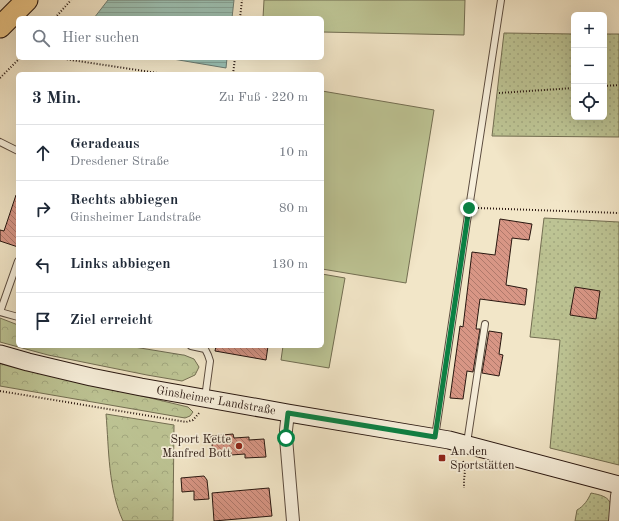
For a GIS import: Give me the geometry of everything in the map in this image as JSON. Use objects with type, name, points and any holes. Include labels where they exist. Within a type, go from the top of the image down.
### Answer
[{"type":"highway","points":[[0,27],[27,0]]},
{"type":"main road","name":"Ginsheimer Landstraße","points":[[0,354],[91,377],[141,387],[435,437],[467,444],[619,485]]},
{"type":"street","points":[[288,413],[286,438],[292,521]]},
{"type":"street","points":[[615,521],[619,485]]},
{"type":"lane","points":[[435,437],[501,0]]},
{"type":"lane","points":[[0,142],[16,150]]},
{"type":"lane","points":[[16,267],[0,312],[16,316]]},
{"type":"lane","points":[[467,444],[484,324]]},
{"type":"lane","points":[[200,348],[204,349],[210,361],[205,398]]},
{"type":"path","points":[[57,16],[71,0]]},
{"type":"path","points":[[240,16],[242,0]]},
{"type":"path","points":[[0,78],[18,60]]},
{"type":"path","points":[[71,60],[149,72]]},
{"type":"path","points":[[233,72],[235,60]]},
{"type":"path","points":[[607,86],[619,85]]},
{"type":"path","points":[[499,93],[571,88]]},
{"type":"path","points":[[469,208],[619,212]]},
{"type":"path","points":[[0,391],[186,422],[193,420],[199,413],[205,398]]},
{"type":"path","points":[[463,461],[465,471],[464,488]]},
{"type":"green space","points":[[264,0],[465,0],[464,35],[324,32],[324,16],[263,16]]},
{"type":"green space","points":[[504,33],[571,34],[571,120],[607,120],[607,34],[619,34],[619,137],[492,136]]},
{"type":"green space","points":[[324,91],[434,110],[406,283],[324,269]]},
{"type":"green space","points":[[544,218],[619,222],[619,465],[550,448],[560,340],[530,337]]},
{"type":"green space","points":[[324,274],[345,278],[329,368],[281,360],[283,348],[324,348]]},
{"type":"green space","points":[[0,318],[16,324],[16,346],[0,342]]},
{"type":"green space","points":[[22,348],[140,348],[184,355],[194,359],[199,367],[195,375],[182,381],[48,355]]},
{"type":"green space","points":[[0,359],[188,407],[193,412],[190,416],[185,418],[0,386]]},
{"type":"green space","points":[[106,414],[174,425],[173,521],[123,521],[114,495]]},
{"type":"green space","points":[[591,493],[607,498],[611,509],[610,521],[575,521],[577,510],[586,503]]},
{"type":"shaded area","points":[[108,0],[234,0],[232,16],[96,16]]},
{"type":"shaded area","points":[[179,60],[227,60],[226,68]]},
{"type":"building","points":[[16,195],[16,246],[0,241],[0,230],[4,231]]},
{"type":"building","points":[[500,219],[532,224],[529,240],[512,238],[506,285],[527,289],[525,305],[480,299],[476,329],[480,329],[473,372],[467,371],[463,399],[450,398],[460,326],[463,327],[472,252],[495,255]]},
{"type":"building","points":[[575,287],[600,291],[596,319],[570,315]]},
{"type":"building","points":[[489,331],[502,333],[499,354],[503,355],[499,376],[482,373]]},
{"type":"building","points":[[216,348],[268,348],[266,360],[215,351]]},
{"type":"building","points":[[233,434],[234,438],[249,437],[249,440],[264,439],[266,457],[245,458],[245,454],[231,455],[231,451],[213,453],[211,436]]},
{"type":"building","points":[[204,476],[207,480],[209,499],[194,500],[194,491],[182,492],[181,478]]},
{"type":"building","points":[[269,488],[272,516],[214,521],[212,493]]},
{"type":"place","name":"Sport Kette Manfred Bott","points":[[239,446]]},
{"type":"place","name":"An den Sportstätten","points":[[442,458]]},
{"type":"route","points":[[286,438],[288,413],[435,437],[469,208]]}]
